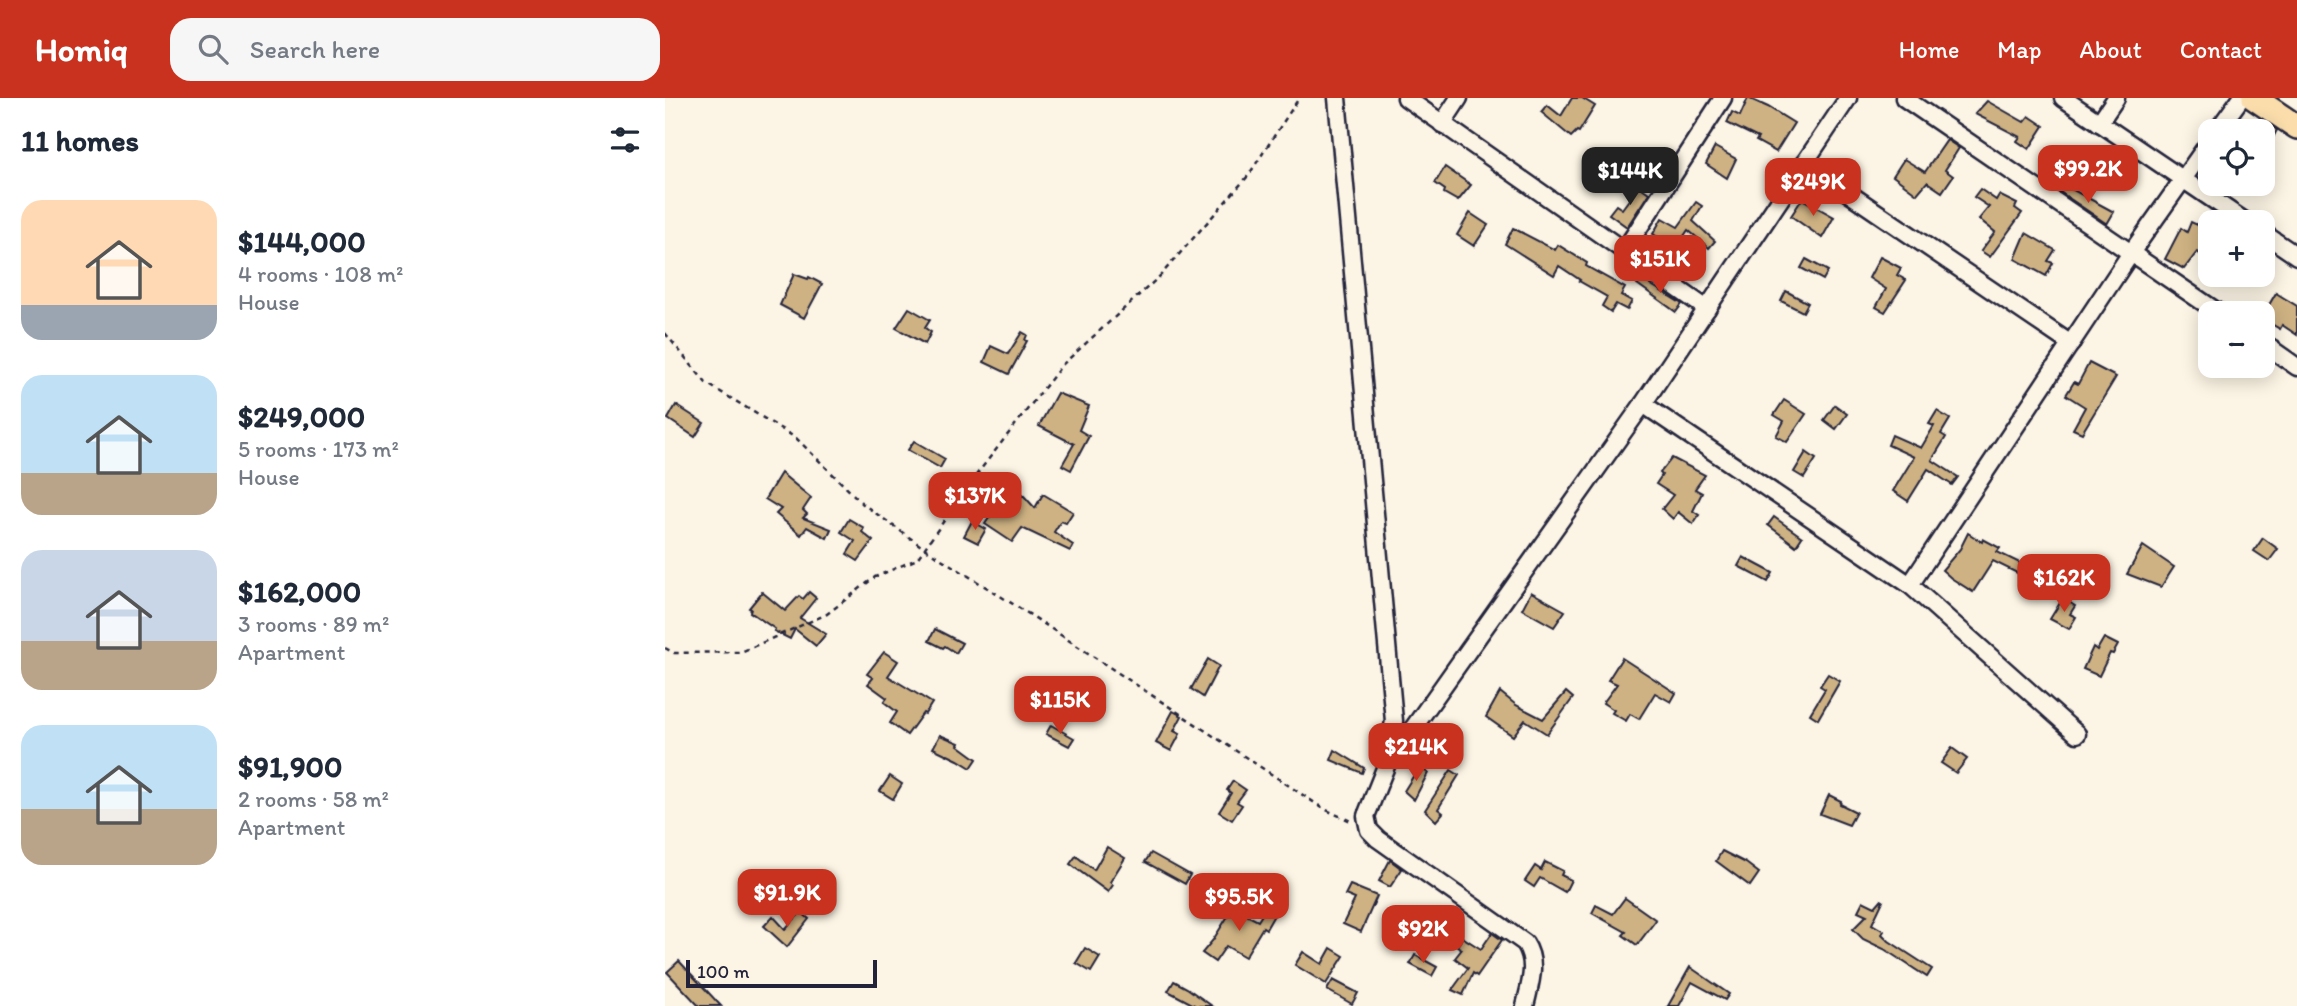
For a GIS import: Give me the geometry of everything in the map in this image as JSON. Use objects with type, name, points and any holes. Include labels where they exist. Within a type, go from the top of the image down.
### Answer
[{"type":"highway","points":[[2254,98],[2297,127]]},
{"type":"street","points":[[1337,98],[1394,720],[1386,766]]},
{"type":"street","points":[[1406,98],[1707,309]]},
{"type":"street","points":[[1442,124],[1459,98]]},
{"type":"street","points":[[1624,251],[1723,98]]},
{"type":"street","points":[[1525,1006],[1532,960],[1525,943],[1378,839],[1369,830],[1367,810],[1386,766],[1643,404],[1848,98]]},
{"type":"street","points":[[1904,98],[2201,301]]},
{"type":"street","points":[[2063,98],[2228,210]]},
{"type":"street","points":[[2099,123],[2116,98]]},
{"type":"street","points":[[2226,119],[2241,98]]},
{"type":"street","points":[[1910,585],[2131,253],[2198,158]]},
{"type":"street","points":[[1804,163],[2071,344]]},
{"type":"street","points":[[2275,241],[2297,257]]},
{"type":"street","points":[[2275,351],[2297,367]]},
{"type":"street","points":[[1643,404],[1910,585],[2077,734]]},
{"type":"path","points":[[665,648],[674,653],[741,652],[827,614],[875,576],[917,559],[977,474],[1062,365],[1160,276],[1248,176],[1299,98]]},
{"type":"path","points":[[665,333],[706,383],[796,438],[863,505],[924,548],[1033,616],[1324,809],[1369,830]]},
{"type":"building","points":[[1572,98],[1582,98],[1595,106],[1579,132],[1571,137],[1541,112],[1547,105],[1561,116]]},
{"type":"building","points":[[1748,98],[1794,123],[1776,152],[1756,141],[1758,138],[1727,123],[1732,112],[1740,116]]},
{"type":"building","points":[[1987,101],[2024,122],[2029,116],[2044,126],[2029,149],[2017,141],[2020,137],[1975,114]]},
{"type":"building","points":[[1947,140],[1959,148],[1945,170],[1953,176],[1942,192],[1927,182],[1917,194],[1893,176],[1904,159],[1925,172]]},
{"type":"building","points":[[1715,147],[1736,159],[1727,178],[1706,164]]},
{"type":"building","points":[[2091,147],[2121,168],[2109,181],[2082,160]]},
{"type":"building","points":[[1591,157],[1626,178],[1622,185],[1586,167]]},
{"type":"building","points":[[1445,167],[1471,185],[1458,201],[1444,193],[1445,190],[1435,183]]},
{"type":"building","points":[[2064,185],[2114,212],[2107,224],[2060,192]]},
{"type":"building","points":[[1639,186],[1649,193],[1627,227],[1609,214],[1616,205],[1622,209]]},
{"type":"building","points":[[1980,189],[1996,200],[1999,195],[2017,204],[2015,208],[2022,213],[1990,257],[1981,251],[1995,232],[1979,219],[1989,207],[1974,197]]},
{"type":"building","points":[[1802,199],[1834,217],[1822,238],[1791,216]]},
{"type":"building","points":[[1696,202],[1702,206],[1693,221],[1715,241],[1709,248],[1688,230],[1676,248],[1653,234],[1662,218],[1678,227]]},
{"type":"building","points":[[1470,213],[1488,225],[1474,246],[1457,235]]},
{"type":"building","points":[[2191,222],[2198,225],[2198,253],[2184,269],[2165,259],[2181,228],[2187,232]]},
{"type":"building","points":[[1513,228],[1555,250],[1558,245],[1587,263],[1586,266],[1625,288],[1621,295],[1632,301],[1627,310],[1616,304],[1611,312],[1602,306],[1607,297],[1559,266],[1554,275],[1505,244]]},
{"type":"building","points":[[2026,233],[2055,250],[2048,261],[2053,263],[2046,276],[2015,259]]},
{"type":"building","points":[[1880,257],[1901,268],[1897,275],[1906,280],[1885,312],[1876,307],[1886,289],[1869,278]]},
{"type":"building","points":[[1806,259],[1828,271],[1823,280],[1801,268]]},
{"type":"building","points":[[794,274],[808,279],[809,277],[822,284],[804,318],[780,305]]},
{"type":"building","points":[[1640,278],[1682,304],[1676,312],[1637,284]]},
{"type":"building","points":[[1786,291],[1808,303],[1803,312],[1781,301]]},
{"type":"building","points":[[2276,293],[2297,306],[2297,335],[2282,325],[2280,329],[2275,326],[2275,301],[2271,301]]},
{"type":"building","points":[[909,308],[930,320],[925,328],[931,332],[925,344],[896,328]]},
{"type":"building","points":[[1022,332],[1027,335],[1027,341],[1009,374],[984,362],[991,346],[1008,354]]},
{"type":"building","points":[[2089,363],[2116,377],[2082,433],[2073,429],[2085,407],[2066,395],[2074,382],[2078,384]]},
{"type":"building","points":[[1057,393],[1089,406],[1079,430],[1089,436],[1071,470],[1062,465],[1074,444],[1039,426]]},
{"type":"building","points":[[1784,400],[1806,414],[1787,442],[1776,436],[1784,421],[1774,415]]},
{"type":"building","points":[[676,405],[704,423],[695,437],[668,419]]},
{"type":"building","points":[[1835,405],[1847,414],[1836,429],[1824,420]]},
{"type":"building","points":[[1937,411],[1950,419],[1941,434],[1946,437],[1932,460],[1958,477],[1952,485],[1928,469],[1908,501],[1893,491],[1914,457],[1888,445],[1892,435],[1921,448],[1934,426],[1929,424]]},
{"type":"building","points":[[914,441],[945,459],[940,468],[908,450]]},
{"type":"building","points":[[1806,452],[1816,459],[1804,478],[1794,472]]},
{"type":"building","points":[[1672,458],[1705,475],[1695,489],[1702,493],[1693,511],[1699,515],[1693,524],[1678,512],[1673,519],[1662,509],[1673,495],[1656,484],[1662,475],[1660,473]]},
{"type":"building","points":[[781,473],[811,498],[803,510],[807,514],[803,518],[831,529],[827,538],[807,527],[801,535],[776,514],[781,509],[765,499]]},
{"type":"building","points":[[1043,494],[1073,512],[1066,523],[1061,521],[1054,532],[1073,545],[1070,551],[1022,528],[1012,542],[985,524],[993,512],[1000,516],[1009,503],[1012,505],[1023,495],[1035,508]]},
{"type":"building","points":[[1774,517],[1802,537],[1796,546],[1768,525]]},
{"type":"building","points":[[849,519],[864,528],[862,532],[873,541],[858,561],[847,554],[855,541],[841,532]]},
{"type":"building","points":[[972,521],[986,529],[978,543],[964,536]]},
{"type":"building","points":[[1968,533],[1982,542],[1983,539],[2000,548],[1997,552],[2030,568],[2025,577],[1993,561],[1973,592],[1951,578],[1942,570],[1960,549]]},
{"type":"building","points":[[2263,538],[2278,549],[2269,561],[2254,551]]},
{"type":"building","points":[[2143,546],[2174,567],[2161,587],[2127,574]]},
{"type":"building","points":[[1743,557],[1773,573],[1768,582],[1738,566]]},
{"type":"building","points":[[762,592],[785,611],[799,596],[803,599],[809,592],[816,598],[800,618],[826,634],[816,646],[795,629],[790,639],[774,631],[775,629],[750,612],[749,608]]},
{"type":"building","points":[[1531,592],[1565,611],[1554,627],[1522,609]]},
{"type":"building","points":[[2063,598],[2075,606],[2070,614],[2076,617],[2069,629],[2050,619]]},
{"type":"building","points":[[935,629],[962,643],[956,653],[929,641]]},
{"type":"building","points":[[2104,638],[2118,645],[2113,654],[2110,653],[2099,676],[2083,669],[2093,647],[2097,650]]},
{"type":"building","points":[[884,652],[898,661],[888,676],[932,703],[907,735],[890,723],[897,712],[884,702],[887,698],[868,684],[873,678],[867,674]]},
{"type":"building","points":[[1622,658],[1676,693],[1671,702],[1655,693],[1639,719],[1630,714],[1626,721],[1612,713],[1614,710],[1603,703],[1617,684],[1608,680]]},
{"type":"building","points":[[1208,659],[1219,666],[1203,697],[1191,689]]},
{"type":"building","points":[[1828,674],[1840,681],[1818,719],[1810,714],[1825,689],[1820,686]]},
{"type":"building","points":[[1500,692],[1516,705],[1543,719],[1566,692],[1573,698],[1547,734],[1525,720],[1513,736],[1486,717]]},
{"type":"building","points":[[1173,711],[1182,716],[1174,731],[1180,734],[1171,751],[1156,743]]},
{"type":"building","points":[[1051,725],[1074,738],[1069,746],[1046,734]]},
{"type":"building","points":[[940,735],[959,743],[958,745],[977,759],[971,768],[933,748]]},
{"type":"building","points":[[1952,748],[1967,759],[1956,773],[1941,763]]},
{"type":"building","points":[[1335,750],[1364,768],[1362,773],[1331,760]]},
{"type":"building","points":[[1419,767],[1428,773],[1414,800],[1404,791]]},
{"type":"building","points":[[1451,770],[1459,775],[1438,809],[1443,813],[1436,821],[1425,810]]},
{"type":"building","points":[[890,776],[902,784],[893,799],[880,791]]},
{"type":"building","points":[[1233,781],[1246,790],[1237,802],[1242,805],[1232,820],[1219,812],[1231,793],[1227,790]]},
{"type":"building","points":[[1829,795],[1856,812],[1849,825],[1820,814]]},
{"type":"building","points":[[1107,847],[1125,858],[1110,882],[1113,885],[1108,892],[1070,864],[1076,856],[1094,870]]},
{"type":"building","points":[[1722,851],[1759,873],[1750,886],[1716,861]]},
{"type":"building","points":[[1151,853],[1190,875],[1185,884],[1145,862]]},
{"type":"building","points":[[1390,860],[1402,869],[1390,887],[1379,881]]},
{"type":"building","points":[[1545,862],[1563,871],[1561,875],[1571,880],[1565,892],[1540,878],[1534,887],[1525,881],[1535,866],[1541,870]]},
{"type":"building","points":[[1223,875],[1237,882],[1223,911],[1208,903]]},
{"type":"building","points":[[1350,885],[1377,896],[1361,932],[1343,924],[1355,899],[1345,895]]},
{"type":"building","points":[[1625,898],[1656,920],[1637,945],[1623,935],[1626,932],[1592,913],[1596,905],[1613,914]]},
{"type":"building","points":[[1863,901],[1875,907],[1883,901],[1872,924],[1884,931],[1882,934],[1889,941],[1932,969],[1927,977],[1884,949],[1863,939],[1853,929],[1867,915],[1858,911]]},
{"type":"building","points":[[1268,905],[1277,910],[1245,957],[1226,946],[1215,962],[1202,953],[1233,908],[1258,921]]},
{"type":"building","points":[[801,912],[809,919],[787,947],[764,926],[773,916],[785,929]]},
{"type":"building","points":[[1492,933],[1502,940],[1477,976],[1473,973],[1463,995],[1452,990],[1468,968],[1455,958],[1462,949],[1457,946],[1462,937],[1481,949]]},
{"type":"building","points":[[1085,948],[1100,957],[1091,972],[1076,963]]},
{"type":"building","points":[[1331,948],[1344,956],[1326,984],[1295,965],[1303,952],[1322,964]]},
{"type":"building","points":[[1415,955],[1437,967],[1432,976],[1410,964]]},
{"type":"building","points":[[679,961],[721,1006],[699,1006],[667,972]]},
{"type":"building","points":[[1690,967],[1729,994],[1725,1000],[1692,982],[1679,1006],[1668,1006]]},
{"type":"building","points":[[1333,980],[1358,993],[1352,1004],[1327,990]]},
{"type":"building","points":[[1174,981],[1212,1006],[1196,1006],[1168,991]]}]
